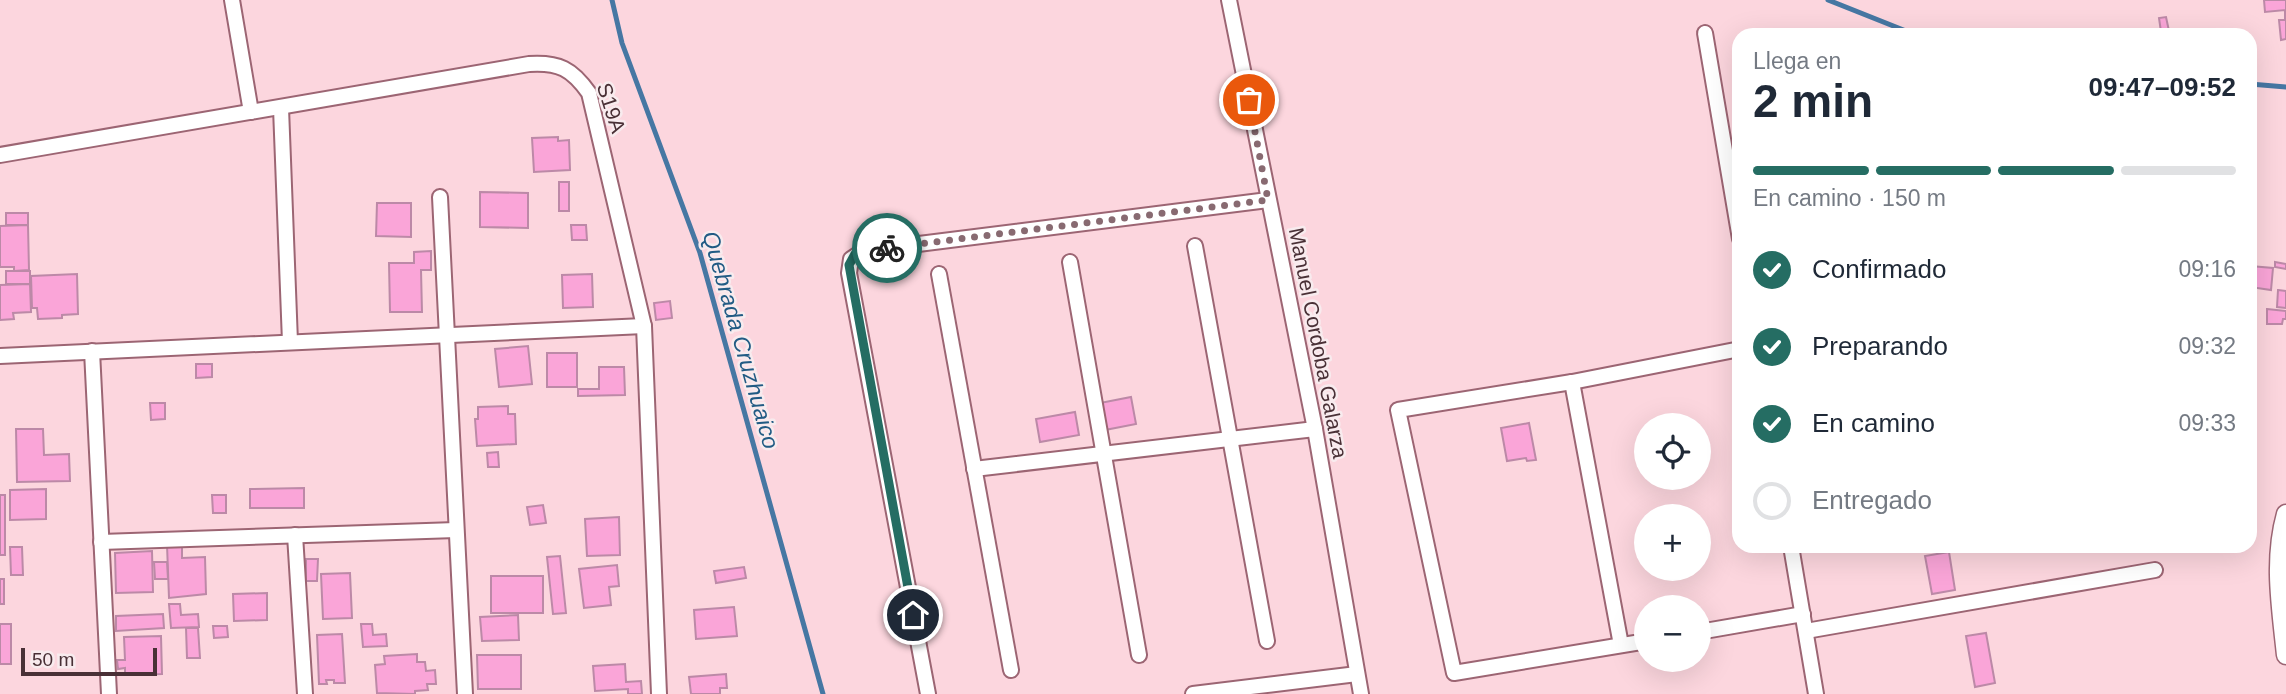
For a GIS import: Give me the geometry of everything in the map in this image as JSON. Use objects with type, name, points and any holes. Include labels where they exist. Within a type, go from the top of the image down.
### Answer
[{"type":"street","points":[[232,0],[251,112]]},
{"type":"street","name":"Manuel Cordoba Galarza","points":[[1229,0],[1314,429],[1361,694]]},
{"type":"street","points":[[1705,33],[1732,192]]},
{"type":"street","name":"S19A","points":[[0,155],[529,64],[547,63],[564,68],[579,78],[589,93],[644,326],[659,694]]},
{"type":"street","points":[[281,108],[290,342]]},
{"type":"street","points":[[440,197],[465,694]]},
{"type":"street","points":[[928,694],[849,273],[850,259],[863,251],[1268,200]]},
{"type":"street","points":[[1195,246],[1267,641]]},
{"type":"street","points":[[1070,262],[1139,655]]},
{"type":"street","points":[[939,274],[1011,670]]},
{"type":"street","points":[[0,356],[644,326]]},
{"type":"street","points":[[92,351],[108,694]]},
{"type":"street","points":[[1634,643],[1454,673],[1398,410],[1572,382],[1732,351]]},
{"type":"street","points":[[1572,382],[1621,645]]},
{"type":"street","points":[[974,469],[1314,429]]},
{"type":"street","points":[[2286,514],[2279,538],[2278,585],[2286,655]]},
{"type":"street","points":[[101,542],[456,530]]},
{"type":"street","points":[[295,535],[305,694]]},
{"type":"street","points":[[1792,553],[1816,694]]},
{"type":"street","points":[[1806,631],[2155,570]]},
{"type":"street","points":[[1711,630],[1803,614]]},
{"type":"street","points":[[1193,694],[1357,674]]},
{"type":"building","points":[[2264,0],[2286,0],[2286,39],[2281,40],[2279,20],[2285,20],[2285,10],[2265,12]]},
{"type":"building","points":[[2166,17],[2168,28],[2160,28],[2159,18]]},
{"type":"building","points":[[558,137],[558,141],[569,140],[570,170],[534,172],[532,138]]},
{"type":"building","points":[[559,182],[569,182],[569,211],[559,211]]},
{"type":"building","points":[[480,192],[528,193],[528,228],[480,227]]},
{"type":"building","points":[[377,203],[411,203],[411,237],[376,236]]},
{"type":"building","points":[[6,213],[28,213],[28,225],[6,225]]},
{"type":"building","points":[[28,225],[29,270],[14,271],[14,267],[0,267],[0,226]]},
{"type":"building","points":[[571,225],[586,225],[587,240],[572,240]]},
{"type":"building","points":[[431,251],[431,270],[421,270],[422,312],[390,312],[389,263],[414,263],[414,252]]},
{"type":"building","points":[[2275,262],[2286,264],[2286,269],[2275,267]]},
{"type":"building","points":[[2257,267],[2273,268],[2271,290],[2257,288]]},
{"type":"building","points":[[6,271],[30,271],[30,284],[6,284]]},
{"type":"building","points":[[77,274],[78,314],[38,319],[37,308],[32,308],[31,276]]},
{"type":"building","points":[[592,274],[593,307],[563,308],[562,275]]},
{"type":"building","points":[[30,284],[31,312],[13,313],[14,319],[0,320],[0,285]]},
{"type":"building","points":[[2278,290],[2286,291],[2286,308],[2277,307]]},
{"type":"building","points":[[670,301],[672,318],[656,320],[654,303]]},
{"type":"building","points":[[2267,309],[2286,311],[2286,319],[2283,319],[2282,324],[2267,324]]},
{"type":"building","points":[[528,346],[532,384],[499,387],[495,349]]},
{"type":"building","points":[[547,353],[577,353],[577,387],[547,387]]},
{"type":"building","points":[[196,364],[212,364],[212,377],[196,378]]},
{"type":"building","points":[[599,367],[624,367],[625,395],[578,396],[578,389],[599,389]]},
{"type":"building","points":[[1131,397],[1136,424],[1105,430],[1100,403]]},
{"type":"building","points":[[150,403],[165,403],[165,419],[151,420]]},
{"type":"building","points":[[508,406],[508,414],[515,414],[516,444],[477,446],[475,419],[478,419],[478,407]]},
{"type":"building","points":[[1075,412],[1079,435],[1040,442],[1036,419]]},
{"type":"building","points":[[1529,423],[1536,460],[1527,461],[1526,458],[1507,461],[1501,428]]},
{"type":"building","points":[[16,429],[43,429],[44,455],[69,454],[70,481],[17,482]]},
{"type":"building","points":[[498,452],[499,467],[488,467],[487,453]]},
{"type":"building","points":[[304,488],[304,508],[250,508],[250,489]]},
{"type":"building","points":[[46,489],[46,519],[10,520],[10,490]]},
{"type":"building","points":[[0,495],[5,495],[5,555],[0,555]]},
{"type":"building","points":[[212,495],[226,495],[226,513],[213,513]]},
{"type":"building","points":[[543,505],[546,523],[530,525],[527,507]]},
{"type":"building","points":[[619,517],[620,555],[587,556],[585,519]]},
{"type":"building","points":[[167,545],[182,545],[182,558],[205,557],[206,594],[169,598]]},
{"type":"building","points":[[10,547],[22,547],[23,575],[11,575]]},
{"type":"building","points":[[152,551],[153,592],[116,593],[115,553]]},
{"type":"building","points":[[1949,553],[1955,590],[1932,594],[1925,556]]},
{"type":"building","points":[[560,556],[566,613],[553,614],[547,557]]},
{"type":"building","points":[[306,559],[318,559],[317,581],[306,581]]},
{"type":"building","points":[[154,562],[167,562],[168,579],[155,579]]},
{"type":"building","points":[[617,565],[619,586],[609,587],[611,605],[584,608],[579,569]]},
{"type":"building","points":[[744,567],[746,578],[716,583],[714,571]]},
{"type":"building","points":[[350,573],[352,618],[323,619],[321,574]]},
{"type":"building","points":[[491,576],[543,576],[543,613],[491,613]]},
{"type":"building","points":[[0,579],[4,579],[4,604],[0,604]]},
{"type":"building","points":[[267,593],[267,620],[234,621],[233,594]]},
{"type":"building","points":[[169,604],[180,604],[181,615],[198,614],[199,627],[171,628]]},
{"type":"building","points":[[734,607],[737,636],[696,639],[694,610]]},
{"type":"building","points":[[163,614],[164,628],[116,631],[116,616]]},
{"type":"building","points":[[518,615],[519,640],[482,641],[480,617]]},
{"type":"building","points":[[0,624],[11,624],[11,664],[0,664]]},
{"type":"building","points":[[361,624],[372,624],[373,635],[386,634],[387,646],[363,647]]},
{"type":"building","points":[[213,626],[227,626],[228,637],[214,638]]},
{"type":"building","points":[[186,628],[198,628],[200,658],[187,658]]},
{"type":"building","points":[[1986,633],[1995,683],[1975,687],[1966,636]]},
{"type":"building","points":[[342,634],[345,683],[326,680],[327,684],[319,684],[317,635]]},
{"type":"building","points":[[161,636],[162,674],[125,675],[125,668],[118,669],[117,660],[125,660],[124,637]]},
{"type":"building","points":[[417,654],[417,662],[425,662],[426,671],[435,670],[436,684],[427,684],[428,690],[415,691],[415,694],[377,693],[375,665],[385,664],[384,656]]},
{"type":"building","points":[[477,655],[521,655],[521,689],[478,689]]},
{"type":"building","points":[[625,664],[626,682],[641,681],[642,694],[628,694],[628,689],[595,691],[593,666]]},
{"type":"building","points":[[726,674],[727,688],[720,688],[720,694],[691,694],[689,677]]},
{"type":"waterway","name":"Quebrada Cruzhuaico","points":[[612,0],[622,43],[700,253],[823,694]]},
{"type":"waterway","points":[[1828,0],[1898,28]]},
{"type":"waterway","points":[[2257,85],[2286,87]]},
{"type":"way so far","points":[[887,248],[1268,200],[1249,100]]},
{"type":"route","points":[[887,248],[855,254],[850,259],[849,273],[913,615]]}]
